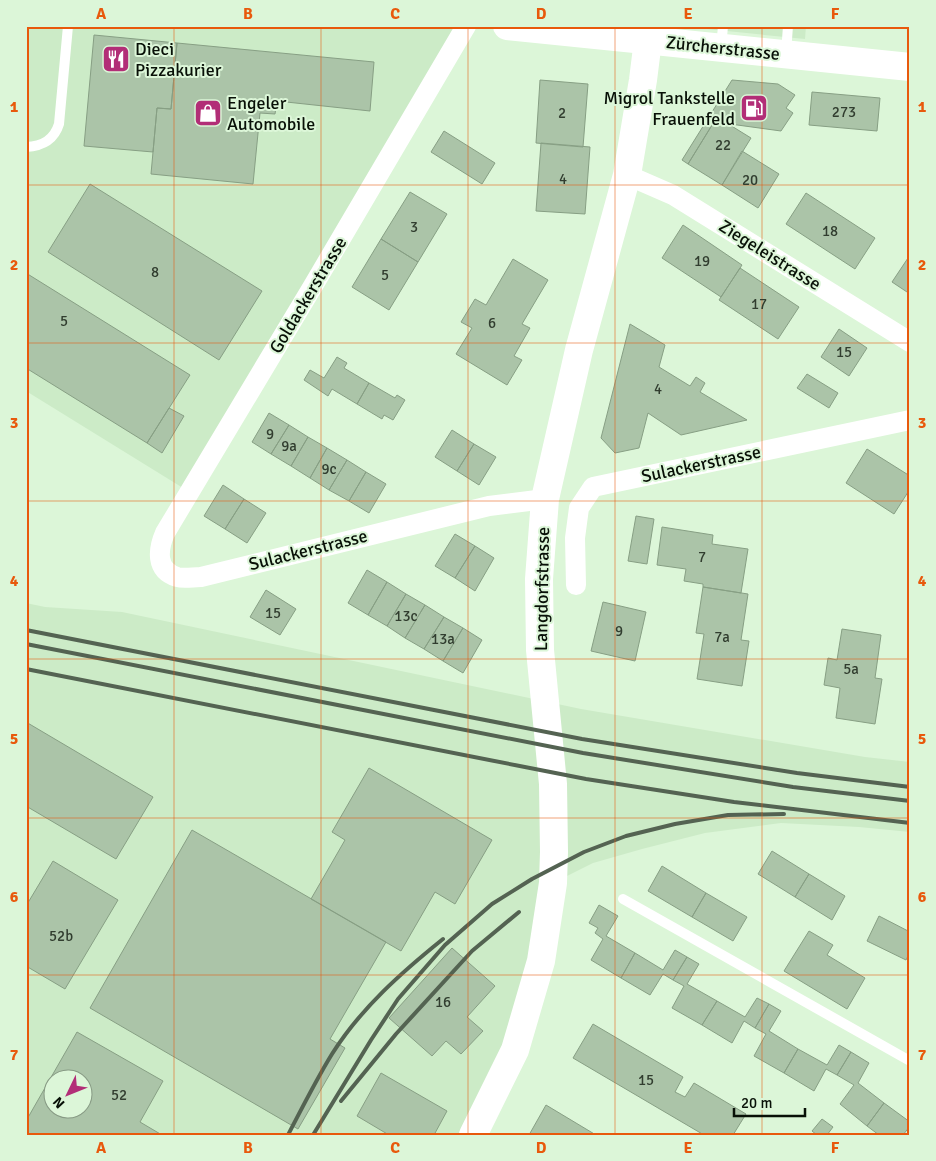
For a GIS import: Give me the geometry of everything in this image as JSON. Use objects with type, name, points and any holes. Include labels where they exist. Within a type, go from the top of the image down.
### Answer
[{"type":"street","name":"Goldackerstrasse","points":[[163,565],[159,557],[159,546],[165,533],[466,26]]},
{"type":"street","name":"Zürcherstrasse","points":[[507,26],[648,40],[722,37],[786,54],[910,67]]},
{"type":"street","name":"Langdorfstrasse","points":[[472,1135],[515,1050],[541,961],[553,883],[554,852],[553,784],[540,650],[539,579],[546,500],[580,350],[627,175],[648,40]]},
{"type":"street","name":"Ziegeleistrasse","points":[[627,175],[643,180],[673,195],[910,342]]},
{"type":"street","name":"Sulackerstrasse","points":[[576,585],[575,538],[579,508],[593,486],[910,420]]},
{"type":"street","name":"Sulackerstrasse","points":[[163,565],[168,572],[176,576],[201,576],[489,506],[546,500]]},
{"type":"lane","points":[[26,147],[40,145],[50,140],[56,133],[59,124],[68,26]]},
{"type":"lane","points":[[786,54],[788,26]]},
{"type":"lane","points":[[623,899],[910,1061]]},
{"type":"shaded area","points":[[26,26],[467,26],[183,488],[26,391]]},
{"type":"shaded area","points":[[677,26],[806,26],[805,39]]},
{"type":"shaded area","points":[[26,603],[45,607],[122,612],[581,709],[865,757],[910,762],[910,832],[781,823],[705,833],[593,863],[553,883],[541,961],[473,1135],[26,1135]]},
{"type":"building","points":[[94,35],[177,43],[171,109],[157,108],[153,152],[84,146]]},
{"type":"building","name":"Engeler Automobile","points":[[177,43],[374,62],[370,111],[277,101],[275,114],[260,113],[253,184],[151,174],[157,108],[171,109]]},
{"type":"building","points":[[540,80],[588,84],[583,147],[536,143]]},
{"type":"building","points":[[732,80],[778,84],[795,95],[786,108],[793,113],[781,131],[730,124],[717,117],[688,164],[682,160]]},
{"type":"building","points":[[812,92],[880,98],[877,131],[809,125]]},
{"type":"building","points":[[717,117],[751,138],[722,185],[688,164]]},
{"type":"building","points":[[444,131],[495,163],[482,184],[431,152]]},
{"type":"building","points":[[541,143],[590,147],[585,214],[536,211]]},
{"type":"building","points":[[742,151],[779,174],[758,208],[722,185]]},
{"type":"building","points":[[90,184],[262,291],[219,360],[48,252]]},
{"type":"building","points":[[410,192],[447,214],[418,262],[381,239]]},
{"type":"building","points":[[806,193],[875,238],[855,269],[786,224]]},
{"type":"building","points":[[683,225],[742,265],[721,297],[662,258]]},
{"type":"building","points":[[381,239],[418,262],[389,310],[352,287]]},
{"type":"building","points":[[910,255],[910,294],[892,282]]},
{"type":"building","points":[[513,259],[548,280],[522,324],[530,328],[514,356],[522,360],[507,385],[456,354],[472,328],[461,322],[475,299],[486,305]]},
{"type":"building","points":[[740,268],[799,307],[778,339],[719,300]]},
{"type":"building","points":[[26,273],[190,375],[147,443],[26,368]]},
{"type":"building","points":[[630,324],[665,345],[659,367],[690,386],[696,377],[705,383],[700,392],[747,420],[681,435],[648,413],[639,448],[615,453],[601,438]]},
{"type":"building","points":[[839,329],[867,348],[849,376],[821,357]]},
{"type":"building","points":[[337,357],[347,363],[344,368],[369,383],[357,404],[332,389],[328,396],[304,380],[310,370],[324,378]]},
{"type":"building","points":[[807,374],[838,393],[829,408],[797,388]]},
{"type":"building","points":[[369,383],[395,398],[397,395],[405,400],[393,420],[384,415],[382,419],[357,404]]},
{"type":"building","points":[[169,408],[184,416],[162,453],[147,443]]},
{"type":"building","points":[[269,413],[289,425],[271,454],[252,442]]},
{"type":"building","points":[[289,425],[308,437],[291,466],[271,454]]},
{"type":"building","points":[[452,430],[474,444],[457,471],[435,457]]},
{"type":"building","points":[[308,437],[327,448],[310,478],[291,466]]},
{"type":"building","points":[[474,444],[496,457],[479,485],[457,471]]},
{"type":"building","points":[[327,448],[347,460],[329,490],[310,478]]},
{"type":"building","points":[[867,449],[910,476],[910,489],[894,514],[846,483]]},
{"type":"building","points":[[347,460],[366,472],[349,501],[329,490]]},
{"type":"building","points":[[366,472],[386,484],[369,513],[349,501]]},
{"type":"building","points":[[223,485],[244,499],[225,529],[204,516]]},
{"type":"building","points":[[244,499],[266,513],[247,543],[225,529]]},
{"type":"building","points":[[636,516],[654,519],[647,564],[628,561]]},
{"type":"building","points":[[662,527],[713,535],[712,544],[748,549],[741,593],[703,587],[703,584],[684,581],[686,569],[657,565]]},
{"type":"building","points":[[455,534],[475,546],[455,578],[435,566]]},
{"type":"building","points":[[475,546],[494,558],[475,591],[455,578]]},
{"type":"building","points":[[367,570],[387,582],[368,615],[348,603]]},
{"type":"building","points":[[387,582],[406,594],[387,626],[368,615]]},
{"type":"building","points":[[703,587],[748,594],[741,640],[749,641],[742,686],[697,679],[704,634],[696,633]]},
{"type":"building","points":[[266,590],[296,609],[280,635],[250,617]]},
{"type":"building","points":[[406,594],[425,605],[405,638],[387,626]]},
{"type":"building","points":[[603,602],[646,612],[635,661],[591,651]]},
{"type":"building","points":[[425,605],[444,617],[424,649],[405,638]]},
{"type":"building","points":[[444,617],[463,628],[443,661],[424,649]]},
{"type":"building","points":[[463,628],[482,640],[463,673],[443,661]]},
{"type":"building","points":[[842,629],[881,635],[875,678],[882,679],[875,724],[836,718],[840,688],[824,685],[828,658],[837,660]]},
{"type":"building","points":[[26,722],[153,797],[116,859],[26,806]]},
{"type":"building","points":[[369,768],[492,840],[455,904],[435,892],[401,951],[311,899],[345,840],[332,832]]},
{"type":"building","points":[[192,830],[386,942],[330,1039],[345,1048],[298,1129],[90,1008]]},
{"type":"building","points":[[772,851],[809,874],[795,897],[758,874]]},
{"type":"building","points":[[53,861],[118,900],[65,989],[26,966],[26,906]]},
{"type":"building","points":[[662,866],[706,893],[692,917],[648,891]]},
{"type":"building","points":[[809,874],[845,896],[832,920],[795,897]]},
{"type":"building","points":[[706,893],[747,917],[733,941],[692,917]]},
{"type":"building","points":[[599,905],[618,916],[606,936],[635,953],[621,978],[591,960],[603,939],[595,933],[598,928],[589,923]]},
{"type":"building","points":[[879,916],[910,932],[910,952],[906,960],[867,941]]},
{"type":"building","points":[[809,931],[833,945],[827,955],[865,978],[847,1009],[784,971]]},
{"type":"building","points":[[452,948],[495,986],[467,1017],[483,1031],[461,1054],[446,1041],[432,1056],[389,1018]]},
{"type":"building","points":[[675,950],[687,957],[673,980],[663,974],[650,995],[621,978],[635,953],[663,970]]},
{"type":"building","points":[[687,957],[699,964],[687,984],[717,1001],[702,1025],[672,1008],[684,986],[673,980]]},
{"type":"building","points":[[757,998],[769,1004],[755,1028],[744,1021],[732,1043],[702,1025],[717,1001],[745,1017]]},
{"type":"building","points":[[769,1004],[781,1011],[769,1031],[798,1049],[784,1073],[754,1056],[766,1034],[755,1028]]},
{"type":"building","points":[[593,1024],[683,1077],[675,1092],[685,1097],[694,1083],[746,1114],[733,1135],[704,1135],[573,1058]]},
{"type":"building","points":[[77,1032],[163,1081],[140,1122],[162,1135],[26,1135],[26,1121],[42,1093],[42,1118],[92,1118],[92,1068],[56,1068]]},
{"type":"building","points":[[839,1045],[851,1052],[837,1075],[826,1069],[814,1091],[784,1073],[798,1049],[827,1065]]},
{"type":"building","points":[[851,1052],[869,1063],[858,1083],[884,1103],[867,1126],[840,1104],[854,1085],[837,1075]]},
{"type":"building","points":[[381,1073],[447,1111],[434,1135],[389,1135],[357,1116]]},
{"type":"building","points":[[884,1103],[910,1122],[910,1126],[903,1135],[879,1135],[867,1126]]},
{"type":"building","points":[[546,1105],[596,1135],[529,1135]]},
{"type":"building","points":[[822,1119],[833,1127],[827,1135],[817,1135],[812,1131]]},
{"type":"railway","points":[[26,630],[582,739],[797,773],[910,787]]},
{"type":"railway","points":[[26,644],[583,753],[793,787],[910,801]]},
{"type":"railway","points":[[26,669],[586,779],[734,802],[910,823]]},
{"type":"railway","points":[[313,1135],[398,999],[445,945],[492,904],[532,879],[584,852],[626,836],[675,824],[728,815],[784,814]]},
{"type":"railway","points":[[341,1101],[396,1034],[472,951],[519,912]]},
{"type":"railway","points":[[288,1135],[309,1094],[343,1037],[383,992],[412,964],[443,939]]},
{"type":"place","name":"Dieci Pizzakurier","points":[[116,59]]},
{"type":"place","name":"Migrol Tankstelle Frauenfeld","points":[[754,108]]},
{"type":"place","name":"Engeler Automobile","points":[[208,113]]}]
